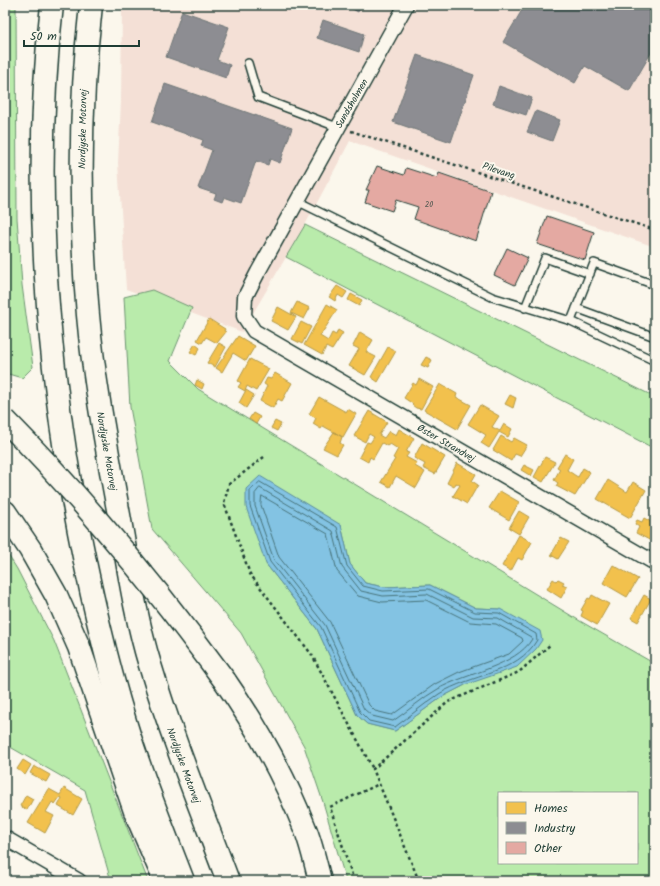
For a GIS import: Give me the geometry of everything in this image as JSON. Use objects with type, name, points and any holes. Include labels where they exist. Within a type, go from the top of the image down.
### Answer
[{"type":"highway","points":[[52,5],[46,57],[42,182],[48,306],[60,420],[84,563],[103,640],[128,732],[154,807],[183,881]]},
{"type":"highway","name":"Nordjyske Motorvej","points":[[91,5],[84,67],[81,171],[88,317],[103,427],[140,626],[150,664],[178,747],[228,881]]},
{"type":"highway","points":[[5,420],[53,469],[104,526],[153,586],[239,700],[275,760],[306,832],[320,881]]},
{"type":"highway","points":[[5,512],[30,549],[56,595],[76,640],[136,814],[164,881]]},
{"type":"street","name":"Sundsholmen","points":[[244,316],[245,297],[337,126],[406,5]]},
{"type":"street","name":"Øster Strandvej","points":[[244,316],[254,331],[655,563]]},
{"type":"street","points":[[5,838],[79,881]]},
{"type":"lane","points":[[248,63],[258,97],[337,126]]},
{"type":"lane","points":[[297,201],[492,298],[571,321],[655,361]]},
{"type":"lane","points":[[525,308],[545,258],[590,274]]},
{"type":"lane","points":[[571,321],[594,263],[655,284]]},
{"type":"lane","points":[[576,308],[655,337]]},
{"type":"path","name":"Pilevang","points":[[337,126],[655,230]]},
{"type":"path","points":[[264,457],[229,484],[224,503],[250,574],[312,654],[373,769],[419,881]]},
{"type":"path","points":[[373,769],[448,702],[519,672],[551,644]]},
{"type":"path","points":[[354,881],[330,807],[379,784]]},
{"type":"shaded area","points":[[122,5],[655,5],[655,247],[350,141],[305,225],[242,332],[126,289],[118,163],[121,102]]},
{"type":"green space","points":[[5,5],[16,5],[17,218],[22,285],[33,367],[22,378],[5,373]]},
{"type":"green space","points":[[305,225],[655,397],[655,449],[286,257]]},
{"type":"green space","points":[[152,290],[192,308],[170,361],[198,389],[580,621],[655,664],[655,881],[346,881],[323,802],[304,746],[241,633],[152,529],[130,407],[124,297]],"holes":[[[341,525],[350,564],[365,583],[384,587],[430,585],[476,608],[500,609],[465,685],[442,697],[395,731],[367,724],[357,715],[317,629],[266,564]]]},
{"type":"green space","points":[[5,550],[17,569],[54,641],[148,881],[111,881],[85,790],[5,744]]},
{"type":"water","points":[[260,476],[341,525],[350,564],[365,583],[384,587],[430,585],[476,608],[500,609],[540,631],[542,640],[536,649],[517,667],[465,685],[442,697],[395,731],[367,724],[357,715],[317,629],[266,564],[246,507],[246,489]]},
{"type":"building: Homes","points":[[337,286],[347,292],[343,298],[338,295],[335,301],[329,297]]},
{"type":"building: Homes","points":[[351,294],[362,300],[359,306],[348,300]]},
{"type":"building: Homes","points":[[297,302],[310,308],[304,319],[291,313]]},
{"type":"building: Homes","points":[[327,304],[337,310],[320,336],[328,341],[332,333],[336,335],[338,330],[343,333],[332,350],[326,347],[322,355],[304,345]]},
{"type":"building: Homes","points":[[278,307],[296,317],[288,330],[271,321]]},
{"type":"building: Homes","points":[[209,319],[225,329],[224,331],[226,332],[217,343],[206,337],[202,343],[197,340]]},
{"type":"building: Homes","points":[[301,322],[311,327],[302,344],[292,339]]},
{"type":"building: Homes","points":[[360,332],[373,340],[366,352],[376,357],[365,375],[349,366],[359,349],[353,346]]},
{"type":"building: Homes","points":[[238,336],[255,346],[246,361],[233,353],[222,372],[216,368]]},
{"type":"building: Homes","points":[[219,343],[226,347],[215,367],[207,363]]},
{"type":"building: Homes","points":[[195,344],[200,348],[196,355],[190,352]]},
{"type":"building: Homes","points":[[388,347],[396,351],[378,382],[371,377]]},
{"type":"building: Homes","points":[[426,357],[432,360],[428,368],[421,365]]},
{"type":"building: Homes","points":[[250,359],[269,369],[256,391],[247,386],[245,391],[238,387],[241,383],[238,381]]},
{"type":"building: Homes","points":[[275,373],[292,383],[282,401],[278,399],[273,408],[260,401],[267,386],[264,384],[267,378],[271,379]]},
{"type":"building: Homes","points":[[419,379],[433,387],[421,409],[416,408],[404,398],[413,383],[416,385]]},
{"type":"building: Homes","points":[[197,380],[204,384],[202,389],[195,385]]},
{"type":"building: Homes","points":[[440,384],[457,394],[456,397],[471,405],[457,429],[424,410]]},
{"type":"building: Homes","points":[[246,390],[254,395],[246,408],[239,403]]},
{"type":"building: Homes","points":[[510,395],[516,398],[513,408],[505,404]]},
{"type":"building: Homes","points":[[319,397],[346,412],[348,409],[356,414],[343,437],[323,426],[321,429],[313,424],[316,418],[309,414]]},
{"type":"building: Homes","points":[[480,405],[499,416],[492,427],[500,431],[504,424],[512,429],[508,437],[499,432],[489,448],[481,443],[486,435],[468,424]]},
{"type":"building: Homes","points":[[369,411],[387,422],[379,435],[384,438],[389,431],[396,435],[399,429],[414,438],[406,452],[409,453],[406,457],[417,463],[415,466],[425,472],[416,488],[396,476],[390,487],[381,482],[395,459],[393,458],[398,449],[390,444],[387,446],[382,443],[373,459],[370,457],[368,462],[359,457],[367,442],[370,443],[374,437],[369,434],[365,442],[354,436]]},
{"type":"building: Homes","points":[[253,413],[260,417],[256,424],[249,419]]},
{"type":"building: Homes","points":[[275,421],[281,424],[277,431],[271,428]]},
{"type":"building: Homes","points":[[334,432],[342,437],[340,443],[343,445],[337,455],[323,448]]},
{"type":"building: Homes","points":[[501,436],[511,442],[514,438],[527,445],[520,456],[515,454],[511,461],[493,450]]},
{"type":"building: Homes","points":[[422,443],[445,457],[435,474],[423,468],[425,464],[414,458]]},
{"type":"building: Homes","points":[[565,454],[573,459],[567,470],[578,477],[583,468],[590,472],[575,496],[556,486],[558,483],[554,480],[560,469],[557,467]]},
{"type":"building: Homes","points":[[545,457],[555,462],[543,482],[534,477]]},
{"type":"building: Homes","points":[[457,463],[476,474],[472,481],[478,485],[467,504],[453,496],[460,485],[456,483],[454,487],[447,483]]},
{"type":"building: Homes","points":[[524,465],[534,470],[531,476],[521,470]]},
{"type":"building: Homes","points":[[608,480],[627,492],[633,482],[646,490],[630,518],[597,499]]},
{"type":"building: Homes","points":[[500,491],[519,502],[509,520],[489,508]]},
{"type":"building: Homes","points":[[519,511],[529,517],[519,534],[509,528]]},
{"type":"building: Homes","points":[[644,518],[655,524],[655,543],[636,533],[639,527],[635,524],[637,520],[642,522]]},
{"type":"building: Homes","points":[[519,535],[532,542],[522,560],[518,558],[511,571],[502,566]]},
{"type":"building: Homes","points":[[561,538],[569,542],[558,559],[551,555]]},
{"type":"building: Homes","points":[[613,565],[638,579],[627,597],[603,583]]},
{"type":"building: Homes","points":[[553,579],[556,581],[558,579],[564,582],[562,585],[567,587],[561,598],[547,589]]},
{"type":"building: Homes","points":[[592,595],[609,604],[597,625],[581,616],[583,611],[581,610],[588,598],[590,599]]},
{"type":"building: Homes","points":[[644,595],[651,599],[638,622],[631,618]]},
{"type":"building: Homes","points":[[23,760],[31,765],[25,775],[17,769]]},
{"type":"building: Homes","points":[[34,766],[50,775],[46,782],[30,773]]},
{"type":"building: Homes","points":[[64,788],[82,799],[73,815],[58,806],[62,798],[60,797],[55,804],[52,802],[46,812],[54,816],[45,833],[28,823],[49,789],[60,795]]},
{"type":"building: Homes","points":[[26,795],[33,799],[27,810],[20,806]]},
{"type":"building: Industry","points":[[345,5],[362,5],[358,12]]},
{"type":"building: Industry","points":[[525,5],[655,5],[655,46],[629,91],[585,66],[575,83],[503,42]]},
{"type":"building: Industry","points":[[182,11],[229,27],[217,60],[230,65],[226,78],[166,57]]},
{"type":"building: Industry","points":[[323,20],[364,34],[359,52],[317,38]]},
{"type":"building: Industry","points":[[417,55],[474,75],[451,142],[393,122]]},
{"type":"building: Industry","points":[[165,84],[292,128],[280,163],[270,159],[268,165],[256,161],[241,203],[224,197],[222,202],[214,199],[216,194],[198,188],[212,150],[201,146],[203,140],[152,122]]},
{"type":"building: Industry","points":[[499,86],[532,98],[526,115],[493,104]]},
{"type":"building: Industry","points":[[536,111],[560,120],[552,141],[527,132]]},
{"type":"building: Other","points":[[377,166],[404,175],[406,168],[437,178],[439,173],[491,191],[476,241],[414,219],[418,207],[396,200],[392,211],[365,202],[369,190],[366,190]]},
{"type":"building: Other","points":[[547,216],[594,232],[585,260],[537,244]]},
{"type":"building: Other","points":[[507,248],[528,258],[515,285],[494,275]]}]
